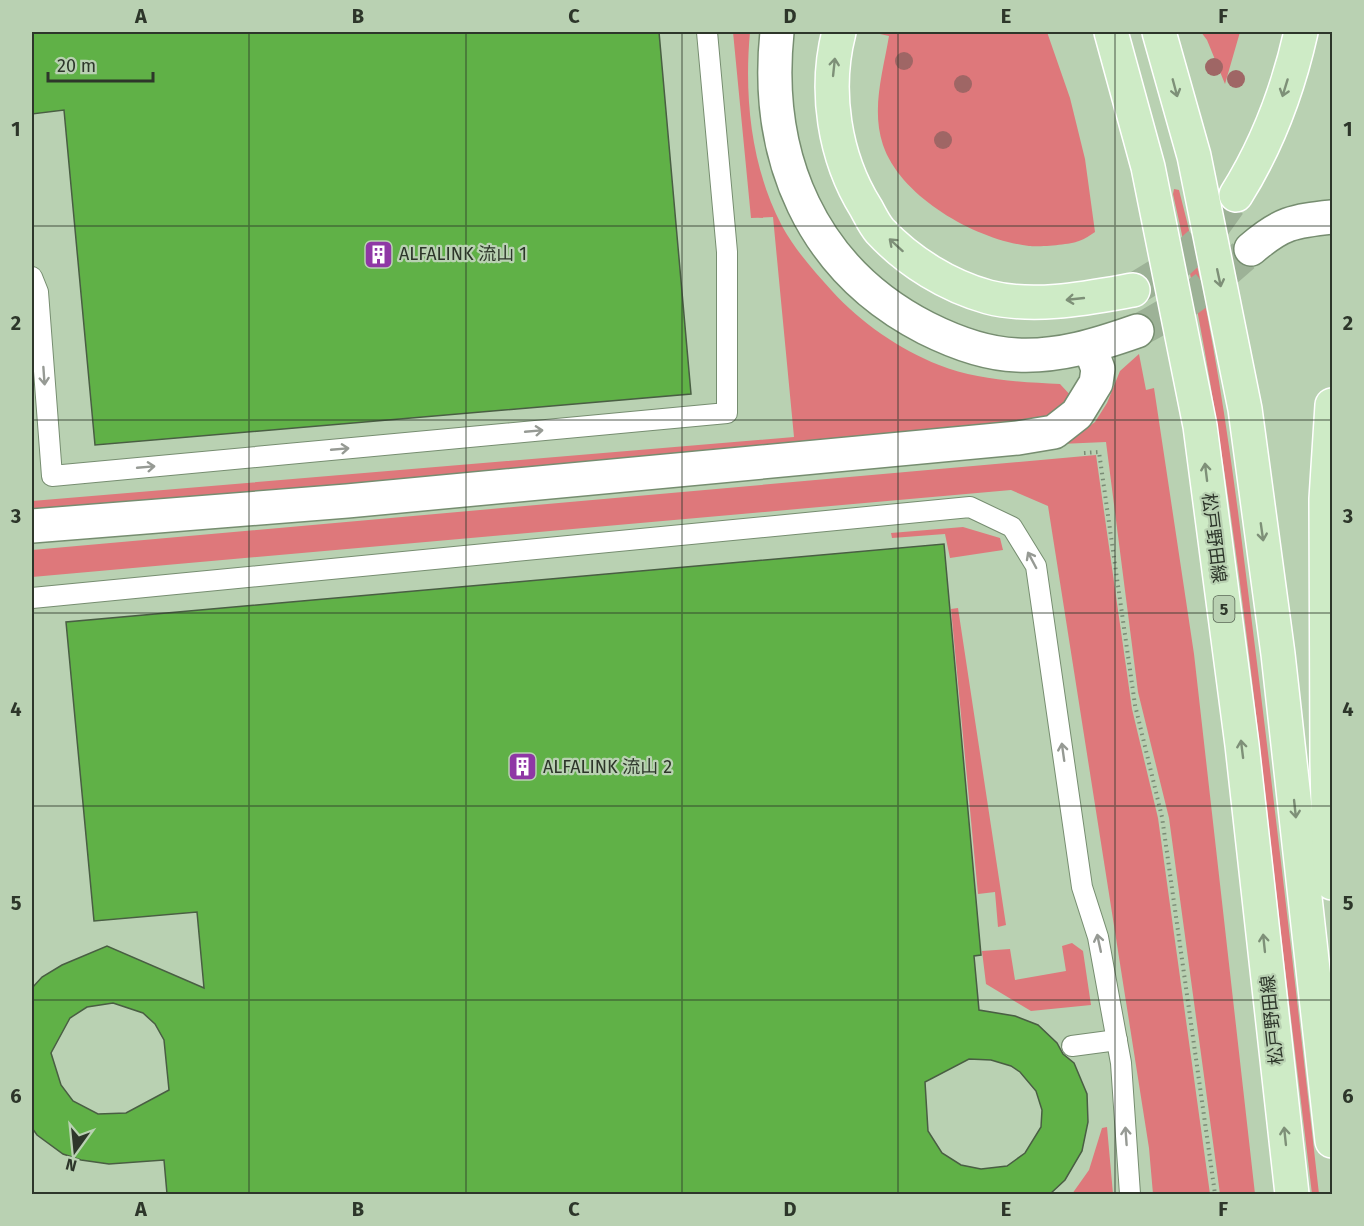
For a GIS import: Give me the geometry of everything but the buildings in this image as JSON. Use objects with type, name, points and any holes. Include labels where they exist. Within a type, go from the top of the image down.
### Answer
[{"type":"main road","points":[[839,32],[833,78],[834,117],[840,152],[858,196],[879,230],[914,261],[950,283],[990,297],[1039,303],[1133,290]]},
{"type":"main road","name":"松戸野田線","points":[[1111,32],[1148,167],[1200,426],[1242,745],[1292,1194]]},
{"type":"main road","points":[[1159,32],[1194,156],[1245,409],[1278,654],[1332,1141]]},
{"type":"main road","points":[[1236,195],[1257,161],[1277,116],[1301,32]]},
{"type":"main road","points":[[1332,405],[1326,499],[1327,762],[1332,883]]},
{"type":"street","points":[[777,32],[775,51],[777,118],[795,184],[825,244],[860,283],[882,302],[942,336],[983,350],[1016,355],[1045,354],[1090,347],[1137,332]]},
{"type":"street","points":[[1251,249],[1282,225],[1306,219],[1332,217]]},
{"type":"street","points":[[32,526],[347,501],[1018,438],[1054,432],[1077,414],[1096,383],[1098,369],[1090,347]]},
{"type":"lane","points":[[32,277],[38,292],[52,476],[727,413],[727,252],[707,32]]},
{"type":"lane","points":[[32,598],[970,507],[1012,527],[1036,566],[1082,887],[1098,937],[1121,1063],[1130,1194]]},
{"type":"lane","points":[[1072,1046],[1117,1040]]},
{"type":"path","points":[[1076,453],[1100,452],[1136,705],[1162,817],[1215,1194]]},
{"type":"shaded area","points":[[733,32],[750,32],[748,81],[752,131],[763,180],[771,203],[793,243],[843,303],[881,334],[924,359],[953,370],[983,377],[1060,384],[1073,398],[1050,417],[1030,423],[32,512],[32,501],[794,437],[773,217],[751,218]]},
{"type":"shaded area","points":[[871,32],[1047,32],[1070,98],[1085,159],[1095,232],[1079,241],[1061,245],[1029,246],[987,235],[943,213],[923,199],[892,164],[883,145],[878,104],[889,36]]},
{"type":"shaded area","points":[[1201,32],[1240,32],[1225,84],[1207,40]]},
{"type":"shaded area","points":[[1174,189],[1179,190],[1206,307],[1226,425],[1265,729],[1319,1194],[1312,1194],[1230,514],[1205,353],[1173,194]]},
{"type":"shaded area","points":[[1139,354],[1146,390],[1154,388],[1194,654],[1255,1194],[1220,1194],[1169,818],[1138,692],[1106,442],[1060,444],[1072,439],[1095,422],[1107,403],[1120,371]]},
{"type":"shaded area","points":[[1096,455],[1132,709],[1158,818],[1210,1194],[1153,1194],[1149,1148],[1048,506],[1011,490],[32,577],[32,550]]},
{"type":"shaded area","points":[[963,527],[1000,538],[1003,550],[950,558],[945,534],[892,538],[891,533]]},
{"type":"shaded area","points":[[958,608],[1006,925],[998,927],[995,892],[978,894],[951,609]]},
{"type":"shaded area","points":[[1072,943],[1083,951],[1091,1005],[1031,1011],[986,984],[982,951],[1010,949],[1015,980],[1066,971],[1062,946]]},
{"type":"shaded area","points":[[1107,1127],[1113,1194],[1072,1194],[1089,1170],[1102,1128]]},
{"type":"tunnel","points":[[1133,290],[1179,262],[1206,237],[1236,195]]},
{"type":"tunnel","points":[[1137,331],[1197,294],[1251,249]]},
{"type":"place","name":"ALFALINK 流山 1","points":[[378,254]]},
{"type":"place","name":"ALFALINK 流山 2","points":[[522,767]]}]
